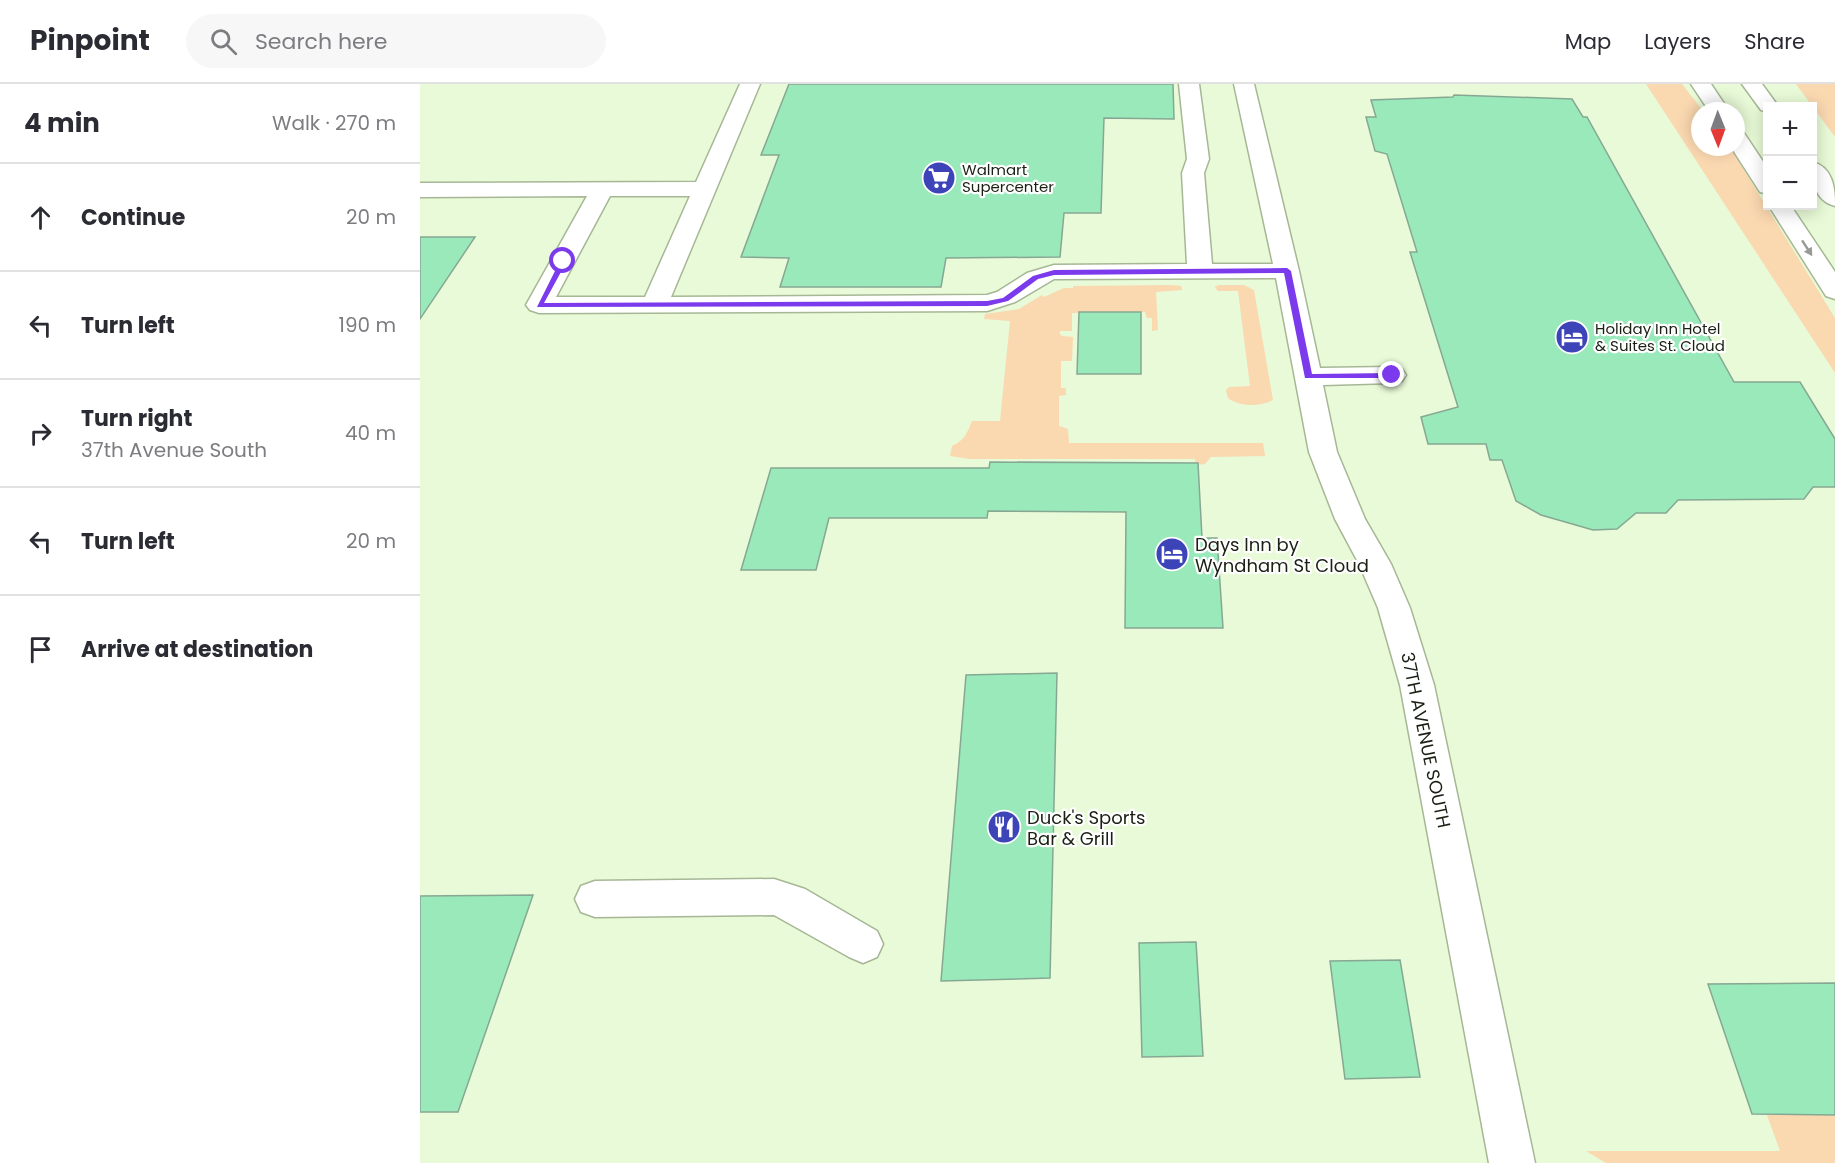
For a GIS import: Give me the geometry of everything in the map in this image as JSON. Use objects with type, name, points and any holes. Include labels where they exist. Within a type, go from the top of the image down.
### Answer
[{"type":"main road","points":[[655,304],[750,84]]},
{"type":"main road","points":[[1189,84],[1198,159],[1193,173],[1200,271]]},
{"type":"main road","name":"37TH AVENUE SOUTH","points":[[1244,84],[1287,271],[1327,466],[1350,519],[1375,564],[1394,608],[1418,685],[1512,1163]]},
{"type":"main road","points":[[1701,84],[1713,102]]},
{"type":"main road","points":[[1752,84],[1765,102]]},
{"type":"main road","points":[[1745,152],[1763,181]]},
{"type":"main road","points":[[1817,175],[1835,199]]},
{"type":"main road","points":[[602,189],[539,305],[987,303],[1006,299],[1036,277],[1046,273],[1287,271]]},
{"type":"main road","points":[[420,190],[705,189]]},
{"type":"main road","points":[[1783,210],[1835,291]]},
{"type":"main road","points":[[1308,377],[1392,375]]},
{"type":"main road","points":[[595,899],[774,897],[790,902],[862,944]]},
{"type":"shaded area","points":[[1646,84],[1682,84],[1696,102],[1691,102],[1691,153]]},
{"type":"shaded area","points":[[1796,84],[1835,84],[1835,137],[1817,113],[1817,102],[1809,102]]},
{"type":"shaded area","points":[[1693,156],[1736,156],[1763,201],[1763,210],[1769,210],[1835,318],[1835,373]]},
{"type":"shaded area","points":[[1244,285],[1254,290],[1273,400],[1256,405],[1238,403],[1228,398],[1226,390],[1229,387],[1250,386],[1238,291],[1218,291],[1215,287]]},
{"type":"shaded area","points":[[1073,286],[1181,286],[1182,290],[1156,292],[1158,330],[1152,331],[1152,318],[1147,318],[1145,312],[1072,313],[1072,331],[1060,331],[1062,336],[1073,337],[1072,361],[1061,361],[1061,388],[1066,388],[1066,395],[1059,396],[1059,426],[1068,429],[1069,443],[1263,443],[1265,456],[1211,457],[1205,464],[1196,465],[1195,459],[970,459],[950,456],[952,446],[963,439],[972,421],[1000,421],[1010,321],[984,319],[985,314],[1019,309],[1042,295],[1044,297],[1064,288],[1073,288]]},
{"type":"shaded area","points":[[1767,1115],[1835,1115],[1835,1163],[1606,1163],[1586,1151],[1780,1151]]},
{"type":"building","name":"Walmart Supercenter","points":[[789,84],[1173,84],[1174,119],[1104,118],[1101,213],[1064,213],[1060,257],[946,258],[941,287],[780,287],[789,258],[741,257],[779,155],[761,155]]},
{"type":"building","name":"Holiday Inn Hotel & Suites St. Cloud","points":[[1454,95],[1572,99],[1583,117],[1587,117],[1734,382],[1800,382],[1835,439],[1835,487],[1813,487],[1804,499],[1678,500],[1666,513],[1636,513],[1617,529],[1593,530],[1541,515],[1516,501],[1502,460],[1490,460],[1486,444],[1428,444],[1421,417],[1458,407],[1410,252],[1417,252],[1387,154],[1375,151],[1366,117],[1376,117],[1371,100],[1453,97]]},
{"type":"building","points":[[420,237],[475,237],[420,319]]},
{"type":"building","points":[[1079,312],[1141,312],[1141,374],[1077,374]]},
{"type":"building","name":"Days Inn by Wyndham St Cloud","points":[[990,462],[1198,463],[1202,538],[1217,538],[1223,628],[1125,628],[1126,512],[988,511],[987,518],[829,518],[816,570],[741,570],[771,468],[989,468]]},
{"type":"building","name":"Duck's Sports Bar & Grill","points":[[1057,673],[1050,978],[941,981],[966,675]]},
{"type":"building","points":[[533,895],[458,1112],[420,1112],[420,896]]},
{"type":"building","points":[[1196,942],[1203,1056],[1142,1057],[1139,943]]},
{"type":"building","points":[[1400,960],[1420,1077],[1345,1079],[1330,961]]},
{"type":"building","points":[[1835,983],[1835,1115],[1752,1114],[1708,984]]},
{"type":"place","name":"Walmart Supercenter","points":[[939,178]]},
{"type":"place","name":"Holiday Inn Hotel & Suites St. Cloud","points":[[1572,337]]},
{"type":"place","name":"Days Inn by Wyndham St Cloud","points":[[1172,554]]},
{"type":"place","name":"Duck's Sports Bar & Grill","points":[[1004,827]]},
{"type":"route","points":[[563,261],[539,305],[987,303],[1006,299],[1036,277],[1054,272],[1287,271],[1308,377],[1392,375]]}]
